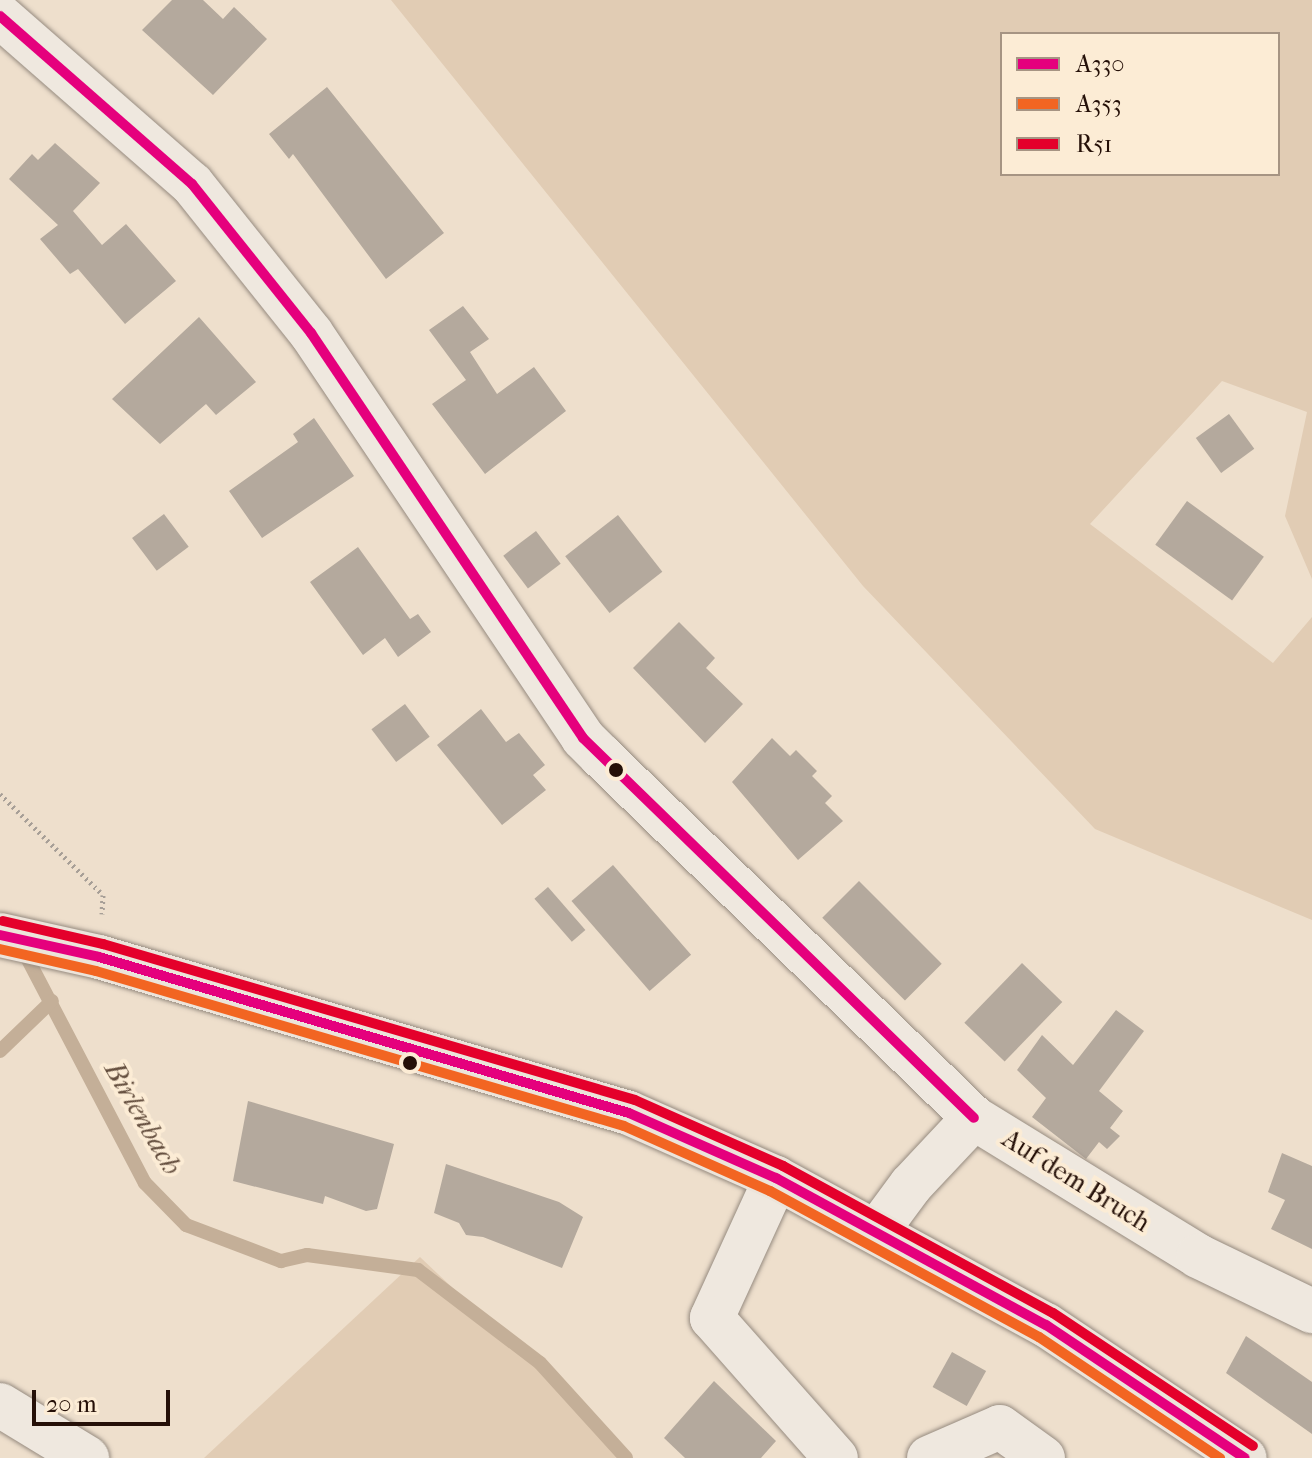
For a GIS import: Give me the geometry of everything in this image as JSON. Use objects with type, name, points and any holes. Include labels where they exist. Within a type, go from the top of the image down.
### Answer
[{"type":"main road","points":[[0,935],[99,957],[629,1113],[776,1178],[1046,1325],[1245,1458]]},
{"type":"street","points":[[0,16],[192,184],[311,333],[583,738],[974,1118]]},
{"type":"street","name":"Auf dem Bruch","points":[[877,1231],[911,1185],[974,1118],[1198,1256],[1312,1311]]},
{"type":"street","points":[[776,1178],[712,1318],[836,1458]]},
{"type":"street","points":[[0,1405],[87,1458]]},
{"type":"street","points":[[929,1458],[1000,1427],[1043,1458]]},
{"type":"path","points":[[0,794],[103,895],[99,957]]},
{"type":"shaded area","points":[[391,0],[1312,0],[1312,579],[1285,516],[1307,412],[1222,381],[1090,524],[1273,663],[1312,617],[1312,920],[1095,829],[863,586]]},
{"type":"shaded area","points":[[420,1257],[632,1458],[204,1458]]},
{"type":"building","points":[[172,0],[203,0],[223,19],[234,7],[267,39],[213,95],[142,30]]},
{"type":"building","points":[[327,87],[444,233],[386,279],[293,154],[289,159],[269,134]]},
{"type":"building","points":[[55,143],[100,183],[73,211],[102,245],[126,224],[176,281],[125,324],[78,269],[70,274],[40,239],[58,225],[9,179],[32,154],[38,160]]},
{"type":"building","points":[[463,306],[489,339],[470,352],[497,394],[534,367],[566,411],[485,474],[432,404],[466,380],[429,330]]},
{"type":"building","points":[[199,317],[256,382],[216,415],[206,404],[160,444],[112,399]]},
{"type":"building","points":[[1229,414],[1254,449],[1221,473],[1196,438]]},
{"type":"building","points":[[314,418],[354,476],[262,538],[229,491],[298,442],[293,434]]},
{"type":"building","points":[[1187,501],[1264,557],[1232,601],[1155,545]]},
{"type":"building","points":[[164,514],[189,547],[157,571],[132,538]]},
{"type":"building","points":[[618,515],[662,572],[610,613],[565,556]]},
{"type":"building","points":[[536,531],[561,564],[528,588],[503,556]]},
{"type":"building","points":[[358,547],[410,619],[418,614],[431,632],[398,657],[385,638],[363,655],[310,582]]},
{"type":"building","points":[[679,622],[715,658],[706,668],[743,704],[705,743],[633,668]]},
{"type":"building","points":[[405,704],[430,737],[396,762],[371,729]]},
{"type":"building","points":[[481,709],[506,742],[519,733],[545,765],[533,775],[546,790],[502,825],[437,745]]},
{"type":"building","points":[[772,738],[790,756],[796,750],[817,771],[812,776],[832,796],[825,803],[843,821],[798,860],[732,782]]},
{"type":"building","points":[[613,865],[691,955],[650,991],[571,901]]},
{"type":"building","points":[[859,881],[942,964],[905,1001],[822,918]]},
{"type":"building","points":[[548,887],[585,930],[572,942],[534,899]]},
{"type":"building","points":[[1022,963],[1062,1002],[1005,1062],[964,1023]]},
{"type":"building","points":[[1116,1010],[1144,1031],[1099,1091],[1123,1111],[1110,1128],[1120,1136],[1107,1149],[1099,1142],[1086,1159],[1032,1117],[1046,1098],[1017,1070],[1042,1035],[1073,1065]]},
{"type":"building","points":[[248,1101],[394,1144],[377,1209],[366,1211],[325,1196],[323,1204],[233,1181]]},
{"type":"building","points":[[1282,1153],[1312,1166],[1312,1249],[1271,1229],[1285,1200],[1268,1192]]},
{"type":"building","points":[[446,1164],[559,1202],[583,1217],[562,1268],[483,1237],[466,1235],[459,1223],[434,1213]]},
{"type":"building","points":[[1246,1336],[1312,1382],[1312,1434],[1226,1373]]},
{"type":"building","points":[[952,1352],[986,1371],[967,1406],[933,1387]]},
{"type":"building","points":[[714,1381],[776,1441],[761,1458],[685,1458],[664,1438]]},
{"type":"waterway","name":"Birlenbach","points":[[23,950],[145,1183],[186,1225],[281,1261],[307,1255],[418,1270],[540,1363],[626,1458]]},
{"type":"waterway","points":[[0,1051],[52,1001]]},
{"type":"transit line","name":"A330","points":[[0,16],[192,184],[311,333],[583,738],[974,1118]]},
{"type":"transit line","name":"R51","points":[[3,921],[103,944],[635,1100],[783,1166],[1053,1313],[1253,1446]]},
{"type":"transit line","name":"A330","points":[[0,935],[99,957],[629,1113],[776,1178],[1046,1325],[1245,1458]]},
{"type":"transit line","name":"A353","points":[[0,949],[96,971],[624,1126],[770,1191],[1039,1337],[1220,1458]]}]
